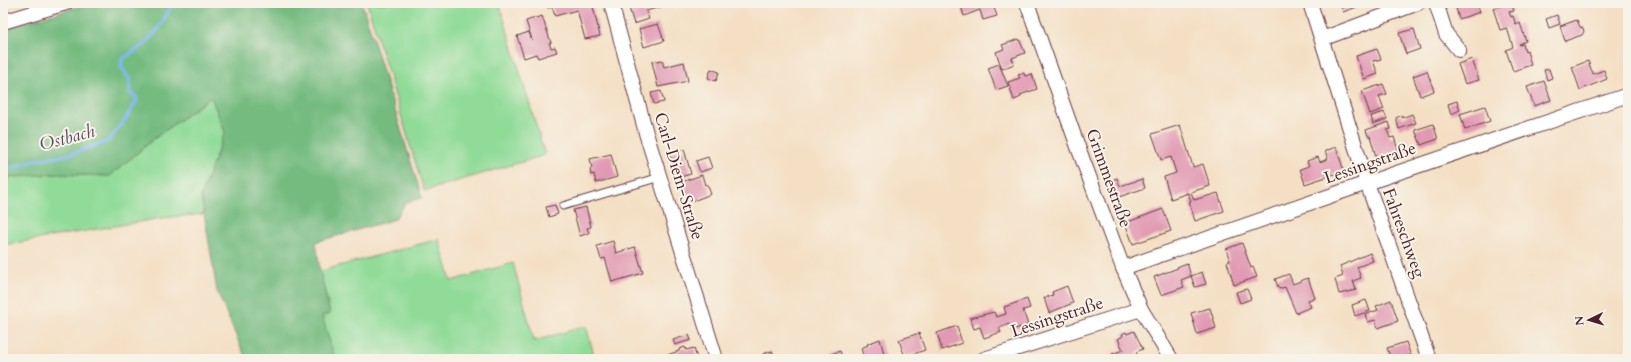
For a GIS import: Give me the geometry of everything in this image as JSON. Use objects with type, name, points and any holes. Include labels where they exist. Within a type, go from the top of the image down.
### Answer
[{"type":"street","points":[[3,22],[66,3]]},
{"type":"street","name":"Carl-Diem-Straße","points":[[611,3],[646,133],[716,359]]},
{"type":"street","name":"Grimmestraße","points":[[1027,3],[1123,268],[1142,309],[1171,359]]},
{"type":"street","name":"Fahreschweg","points":[[1310,3],[1367,183],[1429,359]]},
{"type":"street","points":[[1322,39],[1418,3]]},
{"type":"street","points":[[1436,3],[1446,34],[1459,50]]},
{"type":"street","name":"Lessingstraße","points":[[1123,268],[1367,183],[1628,95]]},
{"type":"street","name":"Lessingstraße","points":[[984,359],[1142,309]]},
{"type":"lane","points":[[563,206],[660,177]]},
{"type":"green space","points":[[91,3],[362,3],[422,198],[406,202],[395,219],[316,242],[320,271],[330,314],[322,316],[335,359],[246,359],[217,291],[201,195],[225,132],[211,97],[155,138],[110,176],[51,174],[3,178],[3,29]]},
{"type":"green space","points":[[367,3],[499,3],[545,155],[424,191]]},
{"type":"green space","points":[[211,97],[225,132],[201,195],[204,214],[162,218],[3,245],[3,178],[51,174],[110,176],[155,138]]},
{"type":"green space","points":[[439,239],[451,281],[513,263],[534,341],[586,326],[595,359],[408,359],[403,356],[335,359],[322,316],[330,314],[320,271]]},
{"type":"building","points":[[546,3],[556,3],[557,6],[566,3],[576,3],[576,6],[592,3],[600,36],[585,39],[577,10],[555,16],[552,7],[548,8]]},
{"type":"building","points":[[643,3],[668,3],[668,5],[646,11],[649,19],[634,24],[629,8]]},
{"type":"building","points":[[960,3],[998,3],[993,5],[997,16],[983,20],[980,10],[964,16]]},
{"type":"building","points":[[1340,3],[1356,3],[1357,7],[1343,12]]},
{"type":"building","points":[[1477,3],[1480,12],[1459,19],[1455,4]]},
{"type":"building","points":[[1511,3],[1514,11],[1509,12],[1511,17],[1513,16],[1516,25],[1520,23],[1526,41],[1519,44],[1523,44],[1525,52],[1527,51],[1531,65],[1513,71],[1506,50],[1513,47],[1507,28],[1500,30],[1493,8]]},
{"type":"building","points":[[1557,15],[1560,24],[1549,28],[1546,19]]},
{"type":"building","points":[[542,16],[551,43],[549,43],[551,48],[555,47],[557,52],[538,58],[536,54],[524,58],[517,36],[529,32],[532,40],[526,21]]},
{"type":"building","points":[[1577,20],[1580,27],[1583,28],[1584,31],[1582,35],[1565,41],[1560,26]]},
{"type":"building","points":[[658,24],[664,41],[644,47],[639,29]]},
{"type":"building","points":[[1414,29],[1420,49],[1406,54],[1399,33]]},
{"type":"building","points":[[1019,39],[1025,53],[1012,58],[1014,64],[1002,69],[996,52],[1004,49],[1002,45]]},
{"type":"building","points":[[1377,49],[1381,59],[1373,61],[1378,74],[1364,79],[1356,56]]},
{"type":"building","points":[[1472,59],[1479,80],[1465,84],[1458,64]]},
{"type":"building","points":[[662,60],[664,67],[684,62],[688,81],[658,87],[652,62]]},
{"type":"building","points":[[1588,61],[1593,74],[1604,70],[1607,79],[1580,90],[1572,67]]},
{"type":"building","points":[[999,64],[1008,86],[996,90],[988,68]]},
{"type":"building","points":[[711,69],[719,72],[716,81],[708,78]]},
{"type":"building","points":[[1549,69],[1552,78],[1547,80],[1544,70]]},
{"type":"building","points":[[1427,71],[1434,91],[1420,96],[1413,76]]},
{"type":"building","points":[[1024,73],[1025,76],[1032,74],[1037,89],[1020,95],[1021,97],[1014,100],[1008,82],[1020,78],[1018,75]]},
{"type":"building","points":[[1544,81],[1551,100],[1534,106],[1527,87]]},
{"type":"building","points":[[1383,84],[1387,94],[1379,96],[1384,109],[1370,114],[1362,91]]},
{"type":"building","points":[[661,91],[664,102],[654,104],[651,93]]},
{"type":"building","points":[[1457,101],[1460,110],[1451,114],[1448,104]]},
{"type":"building","points":[[1485,106],[1490,121],[1465,130],[1460,114]]},
{"type":"building","points":[[1384,112],[1387,119],[1373,124],[1371,116]]},
{"type":"building","points":[[1412,114],[1416,123],[1399,129],[1396,118],[1402,115],[1402,118]]},
{"type":"building","points":[[1389,122],[1391,129],[1387,130],[1390,138],[1394,137],[1399,153],[1377,160],[1370,136],[1368,136],[1366,130]]},
{"type":"building","points":[[1433,124],[1438,139],[1421,145],[1415,130]]},
{"type":"building","points":[[1180,125],[1193,167],[1203,164],[1210,186],[1191,192],[1194,200],[1218,193],[1224,211],[1195,221],[1189,202],[1191,201],[1188,193],[1171,199],[1164,177],[1176,173],[1171,157],[1161,160],[1152,134]]},
{"type":"building","points":[[1336,147],[1344,171],[1305,184],[1300,169],[1309,166],[1307,161],[1318,157],[1320,162],[1328,159],[1325,151]]},
{"type":"building","points":[[684,149],[691,174],[680,177],[678,171],[675,172],[669,154]]},
{"type":"building","points":[[611,154],[617,177],[596,183],[594,174],[591,175],[590,169],[592,168],[590,159]]},
{"type":"building","points":[[708,157],[712,168],[700,172],[696,161]]},
{"type":"building","points":[[702,175],[705,185],[707,184],[711,194],[688,203],[681,182]]},
{"type":"building","points":[[1117,178],[1120,186],[1142,179],[1145,188],[1116,198],[1110,181]]},
{"type":"building","points":[[555,205],[558,214],[549,217],[546,207]]},
{"type":"building","points":[[586,207],[591,227],[587,228],[589,233],[580,236],[573,210]]},
{"type":"building","points":[[1163,209],[1171,231],[1133,244],[1125,223]]},
{"type":"building","points":[[613,241],[616,253],[635,247],[643,273],[612,282],[605,258],[601,259],[597,246]]},
{"type":"building","points":[[1242,243],[1251,268],[1253,267],[1257,277],[1234,285],[1227,262],[1230,261],[1226,249]]},
{"type":"building","points":[[1370,253],[1373,261],[1357,267],[1361,278],[1353,281],[1356,290],[1339,294],[1335,279],[1343,276],[1340,266]]},
{"type":"building","points":[[1187,263],[1191,276],[1181,280],[1184,287],[1161,295],[1154,277]]},
{"type":"building","points":[[1202,272],[1206,284],[1195,287],[1191,276]]},
{"type":"building","points":[[1289,274],[1293,284],[1308,278],[1315,298],[1308,300],[1311,307],[1296,313],[1285,287],[1279,289],[1275,279]]},
{"type":"building","points":[[1067,286],[1073,303],[1049,313],[1044,298],[1053,295],[1052,292]]},
{"type":"building","points":[[1247,289],[1251,299],[1240,303],[1236,292]]},
{"type":"building","points":[[1027,299],[1030,308],[1023,310],[1028,325],[1011,330],[1009,324],[999,328],[1001,332],[984,338],[980,327],[974,329],[970,318],[994,312],[996,317],[1006,314],[1004,307]]},
{"type":"building","points":[[1366,300],[1370,311],[1355,316],[1352,305]]},
{"type":"building","points":[[1391,300],[1398,321],[1378,328],[1375,320],[1368,322],[1365,315],[1378,310],[1376,306]]},
{"type":"building","points":[[1210,308],[1216,328],[1197,334],[1191,313]]},
{"type":"building","points":[[957,326],[962,343],[942,350],[937,333]]},
{"type":"building","points":[[1134,331],[1143,349],[1136,352],[1139,358],[1114,359],[1112,354],[1123,350],[1118,339],[1126,332],[1127,334]]},
{"type":"building","points":[[919,333],[925,350],[905,357],[899,340]]},
{"type":"building","points":[[689,335],[691,340],[675,345],[673,340]]},
{"type":"building","points":[[880,339],[885,358],[864,359],[861,348]]},
{"type":"building","points":[[1406,342],[1412,359],[1391,359],[1387,348]]},
{"type":"building","points":[[685,347],[686,350],[694,348],[697,359],[664,359],[664,356],[679,351],[679,349]]},
{"type":"building","points":[[772,351],[775,359],[764,359],[763,354]]},
{"type":"building","points":[[840,351],[843,359],[823,359],[823,357]]},
{"type":"waterway","name":"Ostbach","points":[[3,171],[36,160],[68,155],[108,141],[125,120],[137,98],[130,93],[130,80],[121,67],[122,59],[144,45],[159,28],[173,3]]}]
